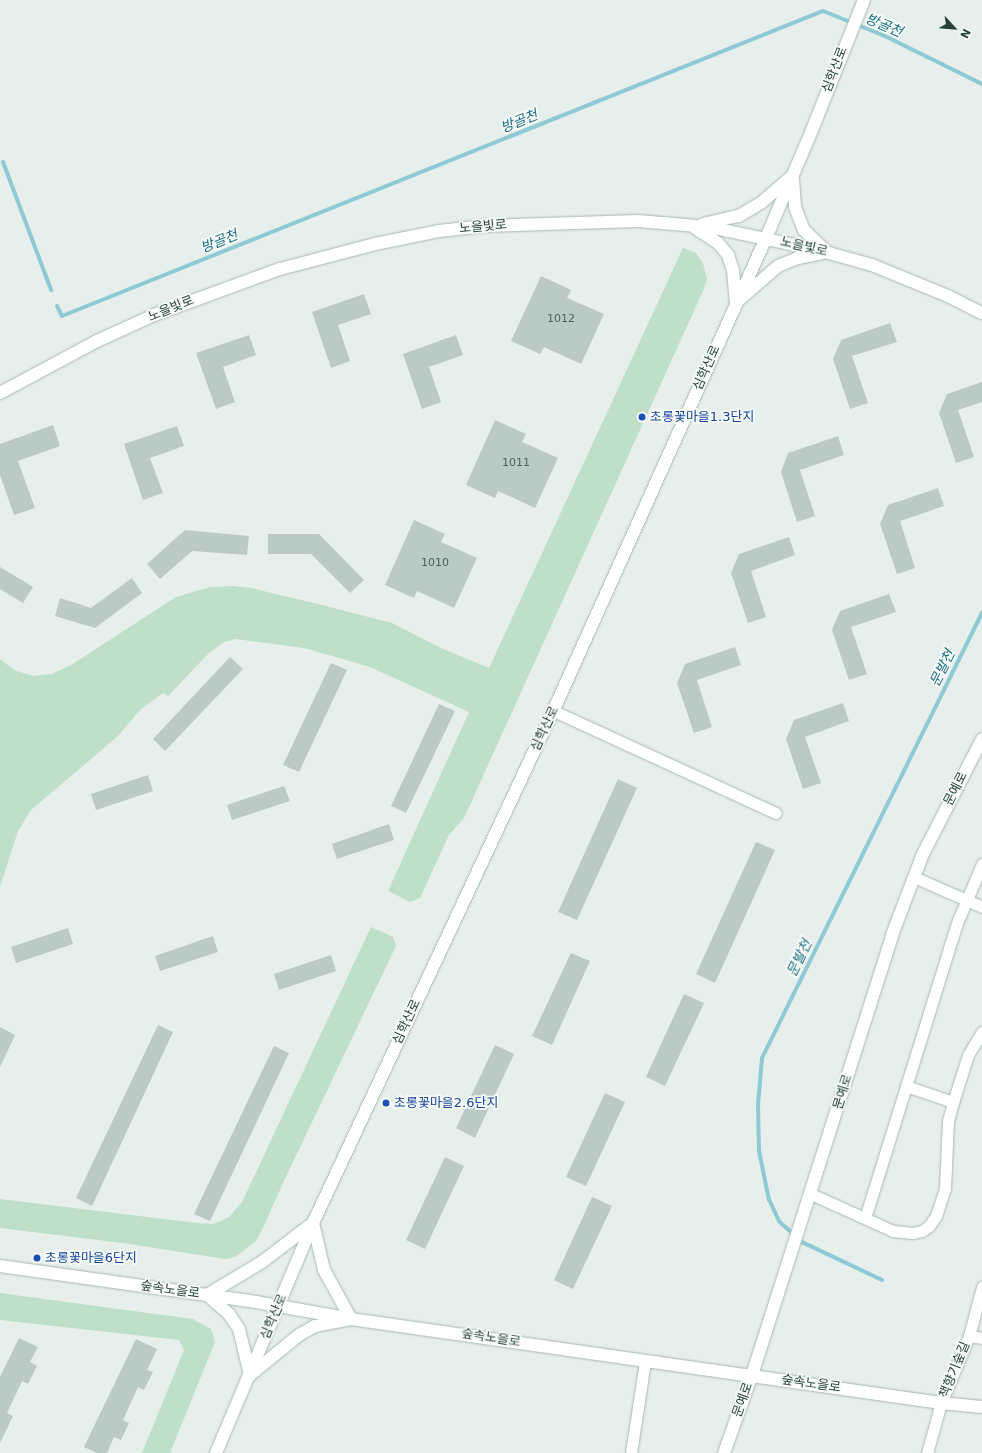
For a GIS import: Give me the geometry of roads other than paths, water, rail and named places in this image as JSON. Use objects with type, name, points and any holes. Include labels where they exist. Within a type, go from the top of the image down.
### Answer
[{"type":"street","name":"심학산로","points":[[216,1453],[313,1224],[554,711],[766,238],[864,0]]},
{"type":"street","points":[[692,226],[739,216],[761,203],[793,175]]},
{"type":"street","points":[[793,175],[795,207],[804,230],[827,252]]},
{"type":"street","name":"노을빛로","points":[[0,393],[97,341],[154,315],[280,269],[326,256],[439,231],[484,226],[638,221],[692,226],[766,238],[827,252],[872,265],[948,296],[982,313]]},
{"type":"street","points":[[692,226],[718,243],[728,255],[733,270],[736,303]]},
{"type":"street","points":[[736,303],[778,266],[798,258],[827,252]]},
{"type":"street","points":[[554,711],[776,813]]},
{"type":"street","name":"문예로","points":[[724,1453],[752,1375],[811,1194],[892,935],[923,854],[982,739]]},
{"type":"street","points":[[865,1218],[949,948],[966,900],[982,864]]},
{"type":"street","points":[[914,877],[982,907]]},
{"type":"street","points":[[811,1194],[893,1231],[904,1233],[922,1232],[929,1226],[936,1216],[945,1189],[948,1122],[953,1102],[968,1055],[982,1032]]},
{"type":"street","points":[[906,1086],[953,1102]]},
{"type":"street","points":[[313,1224],[324,1270],[351,1319],[315,1326],[298,1335],[250,1375],[239,1329],[229,1314],[207,1295],[262,1262],[313,1224]]},
{"type":"street","name":"숲속노을로","points":[[0,1266],[207,1295],[351,1319],[645,1362],[752,1375],[941,1403],[982,1407]]},
{"type":"street","name":"책향기숲길","points":[[927,1453],[941,1403],[969,1336],[982,1287]]},
{"type":"street","points":[[969,1336],[982,1338]]},
{"type":"street","points":[[631,1453],[645,1362]]},
{"type":"waterway","name":"방골천","points":[[57,306],[62,316],[823,11],[885,36],[982,84]]},
{"type":"waterway","points":[[3,162],[51,290]]},
{"type":"waterway","name":"문발천","points":[[882,1280],[802,1242],[779,1221],[769,1200],[759,1151],[758,1105],[762,1058],[982,612]]},
{"type":"place","name":"초롱꽃마을1.3단지","points":[[642,417]]},
{"type":"place","name":"초롱꽃마을2.6단지","points":[[386,1103]]},
{"type":"place","name":"초롱꽃마을6단지","points":[[37,1258]]}]
